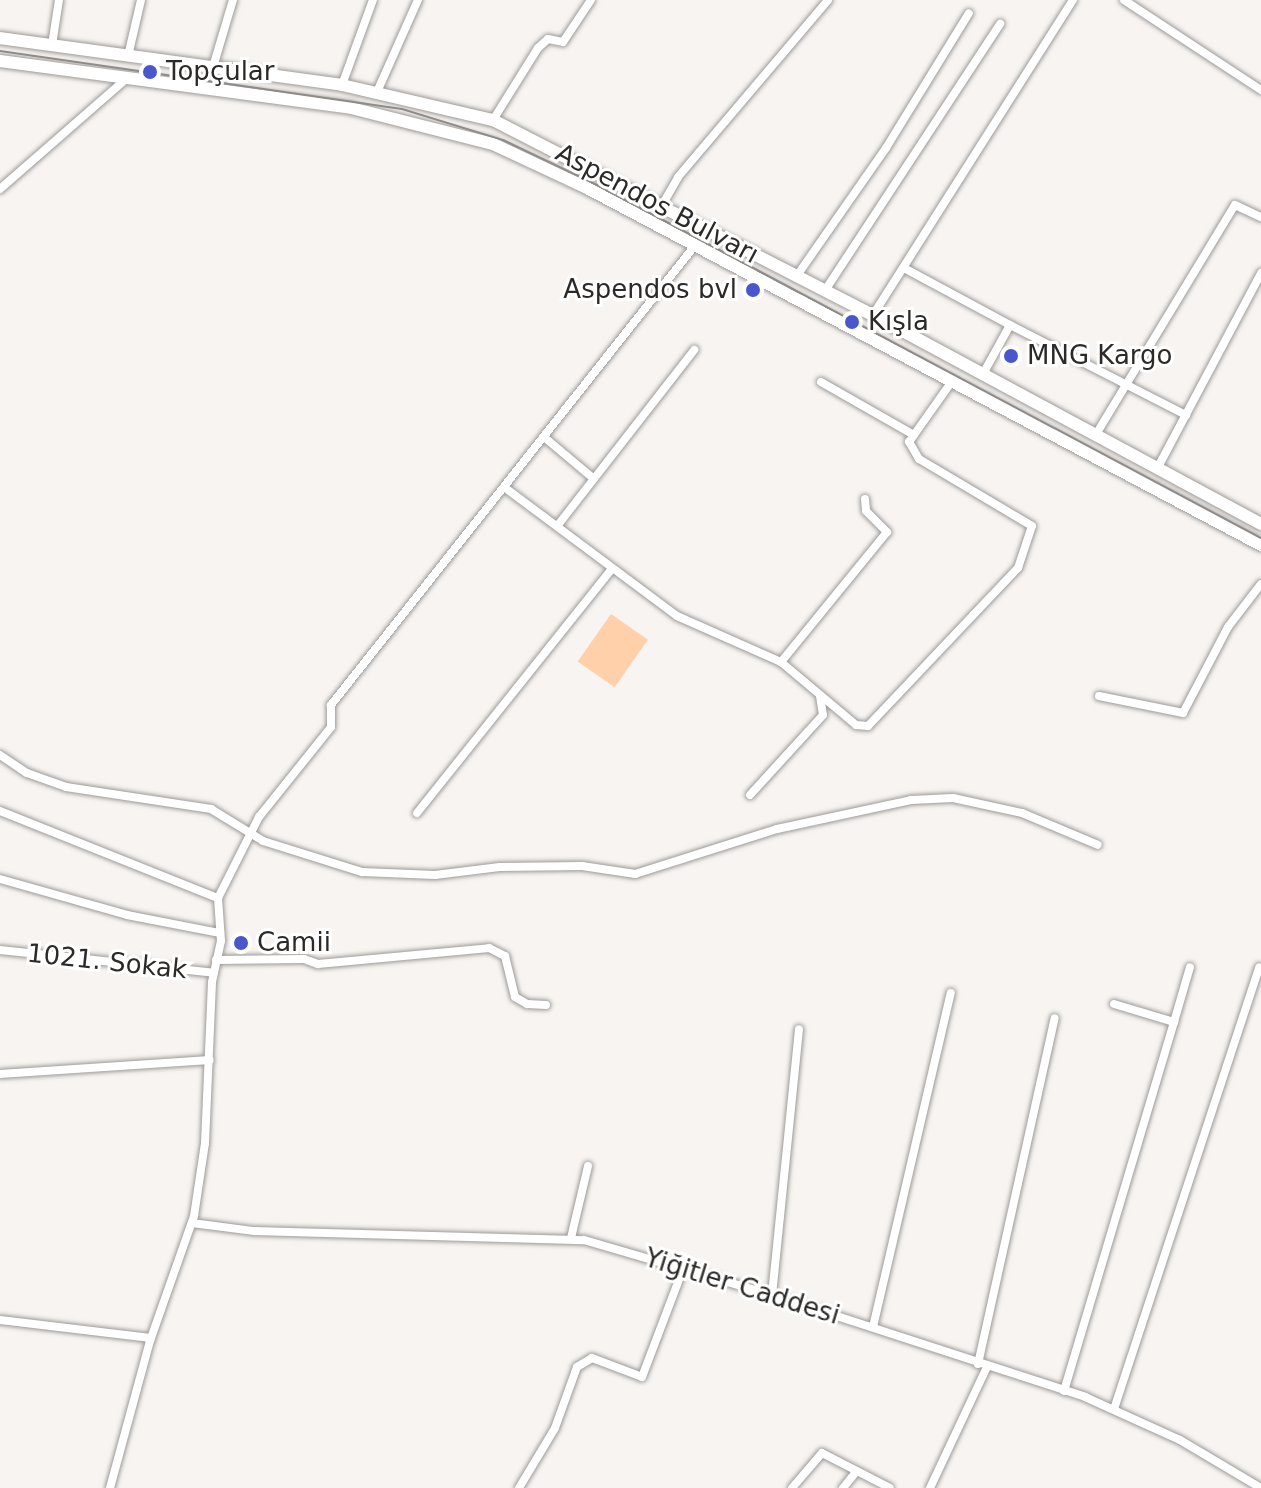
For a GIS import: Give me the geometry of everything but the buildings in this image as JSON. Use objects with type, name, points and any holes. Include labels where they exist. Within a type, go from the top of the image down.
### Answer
[{"type":"main road","name":"Aspendos Bulvarı","points":[[0,38],[342,85],[493,120],[873,315],[1261,524]]},
{"type":"main road","name":"Aspendos Bulvarı","points":[[0,61],[351,108],[443,128],[538,163],[950,384],[1261,545]]},
{"type":"street","points":[[52,45],[59,0]]},
{"type":"street","points":[[128,56],[141,0]]},
{"type":"street","points":[[213,67],[233,0]]},
{"type":"street","points":[[342,85],[373,0]]},
{"type":"street","points":[[377,92],[418,0]]},
{"type":"street","points":[[493,120],[538,48],[548,39],[563,42],[591,0]]},
{"type":"street","points":[[661,207],[678,177],[828,0]]},
{"type":"street","points":[[873,315],[1073,0]]},
{"type":"street","points":[[1124,0],[1261,90]]},
{"type":"street","points":[[796,278],[969,13]]},
{"type":"street","points":[[824,292],[1000,24]]},
{"type":"street","points":[[0,189],[126,79]]},
{"type":"street","points":[[1095,437],[1235,205],[1261,217]]},
{"type":"street","points":[[110,1488],[151,1338],[192,1223],[205,1143],[214,973],[220,933],[218,898],[250,836],[331,727],[331,705],[693,248]]},
{"type":"street","points":[[904,268],[1186,415]]},
{"type":"street","points":[[1157,469],[1261,273]]},
{"type":"street","points":[[983,374],[1010,325]]},
{"type":"street","points":[[558,525],[694,350]]},
{"type":"street","points":[[821,382],[914,435]]},
{"type":"street","points":[[504,487],[677,616],[781,662],[856,725],[868,726],[1018,568],[1032,526],[919,459],[909,442],[950,384]]},
{"type":"street","points":[[544,437],[594,479]]},
{"type":"street","points":[[781,662],[887,532],[866,511],[865,499]]},
{"type":"street","points":[[417,813],[612,569]]},
{"type":"street","points":[[1099,696],[1183,713],[1228,627],[1261,584]]},
{"type":"street","points":[[750,795],[823,715],[820,694]]},
{"type":"street","points":[[0,755],[27,773],[66,787],[211,809],[250,836],[330,866],[362,872],[435,875],[500,867],[582,866],[635,874],[797,824],[911,800],[964,798],[1022,813],[1098,845]]},
{"type":"street","points":[[0,811],[218,898]]},
{"type":"street","points":[[0,879],[127,915],[220,933]]},
{"type":"street","points":[[216,960],[304,959],[318,964],[489,948],[505,956],[515,997],[527,1004],[546,1005]]},
{"type":"street","name":"1021. Sokak","points":[[0,950],[214,973]]},
{"type":"street","points":[[1064,1391],[1190,967]]},
{"type":"street","points":[[1114,1409],[1259,967]]},
{"type":"street","points":[[873,1327],[951,993]]},
{"type":"street","points":[[1114,1004],[1174,1022]]},
{"type":"street","points":[[930,1488],[982,1365],[1055,1018]]},
{"type":"street","points":[[772,1295],[799,1029]]},
{"type":"street","points":[[0,1074],[210,1060]]},
{"type":"street","points":[[571,1238],[588,1166]]},
{"type":"street","name":"Yiğitler Caddesi","points":[[192,1223],[254,1231],[571,1238],[772,1295],[1114,1409],[1256,1487]]},
{"type":"street","points":[[519,1488],[555,1428],[577,1367],[592,1358],[642,1377],[683,1269]]},
{"type":"street","points":[[0,1320],[151,1338]]},
{"type":"street","points":[[792,1488],[822,1453],[890,1488]]},
{"type":"street","points":[[843,1488],[856,1472]]},
{"type":"street","points":[[1256,1487],[1261,1474]]},
{"type":"shaded area","points":[[611,614],[648,640],[615,687],[578,662]]},
{"type":"tram line","points":[[0,51],[402,109],[503,140],[597,185],[1261,538]]},
{"type":"place","name":"Topçular","points":[[150,72]]},
{"type":"place","name":"Aspendos bvl","points":[[753,290]]},
{"type":"place","name":"Kışla","points":[[852,322]]},
{"type":"place","name":"MNG Kargo","points":[[1011,356]]},
{"type":"place","name":"Camii","points":[[241,943]]}]
